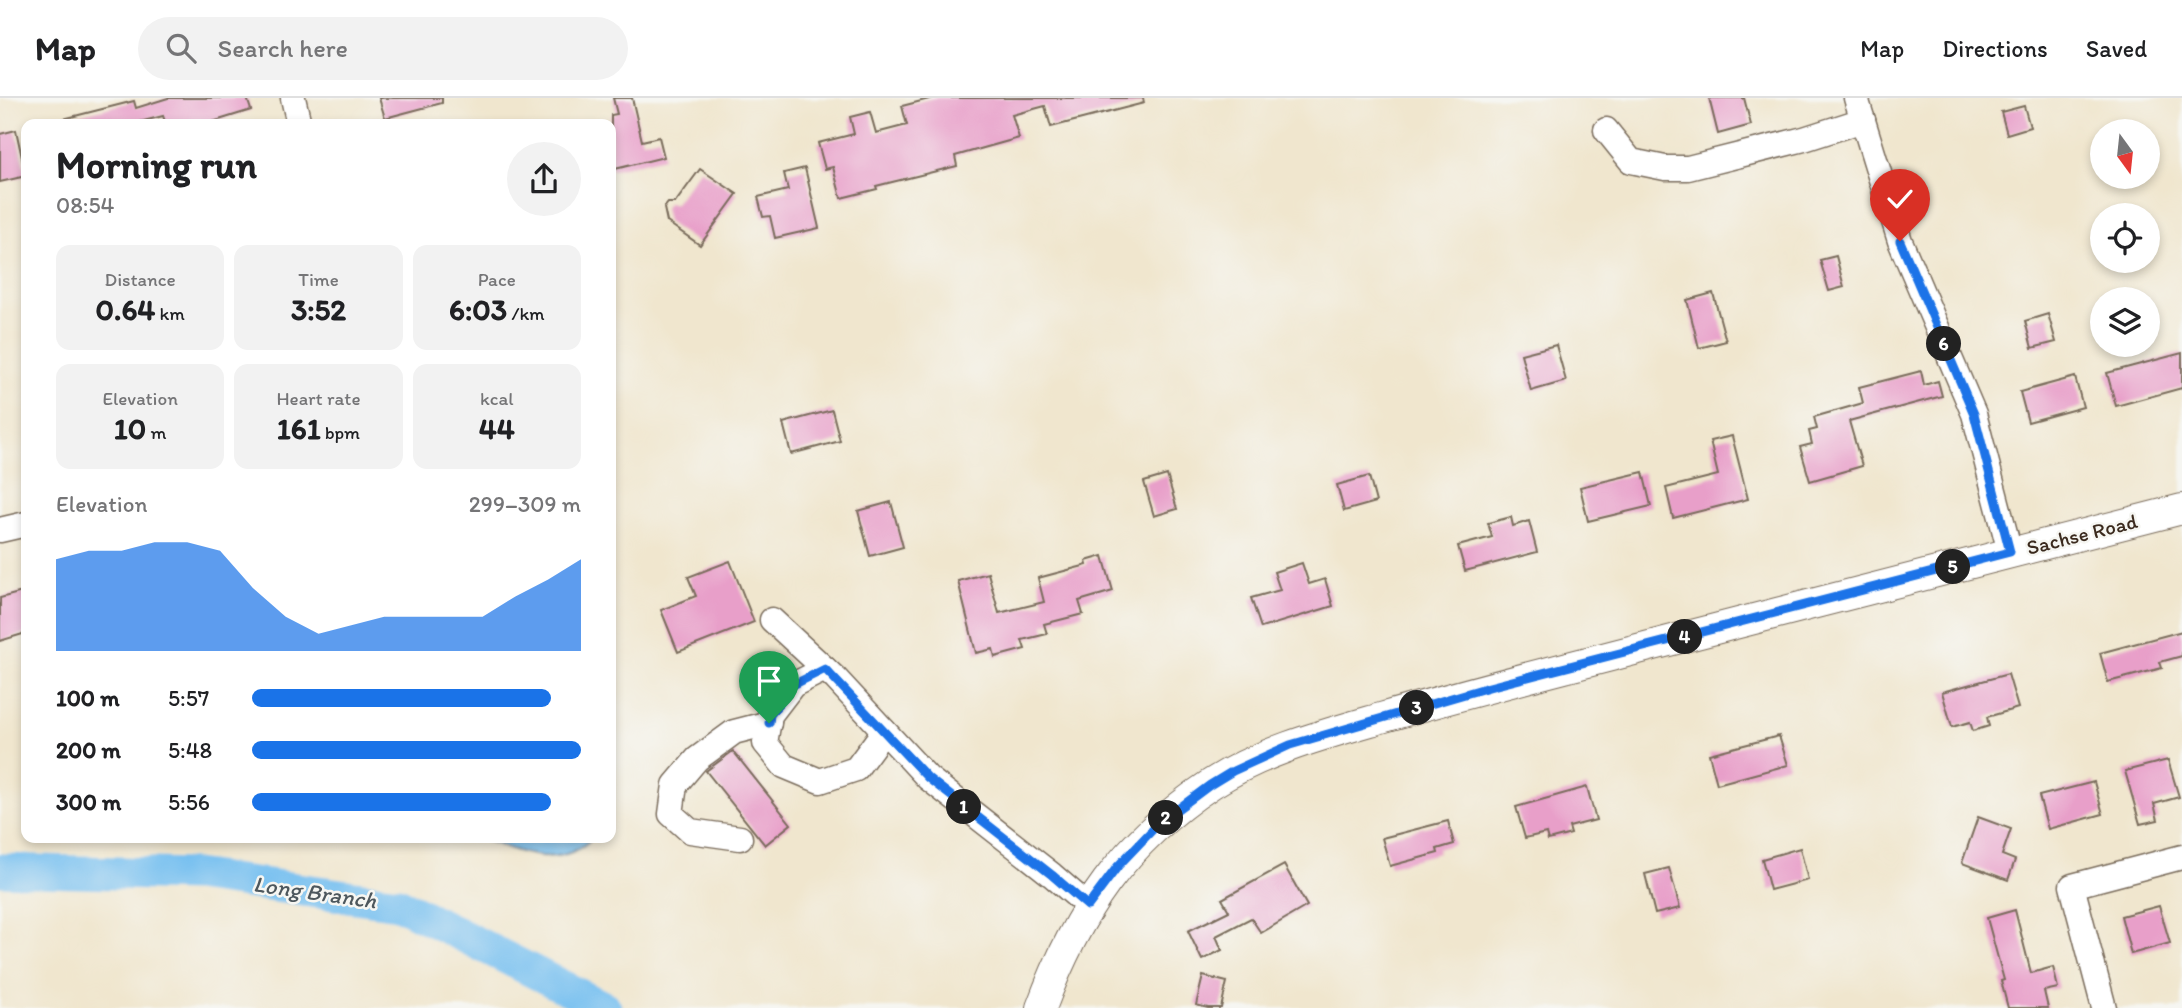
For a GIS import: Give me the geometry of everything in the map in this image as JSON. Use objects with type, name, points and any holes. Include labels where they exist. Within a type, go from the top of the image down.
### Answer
[{"type":"main road","name":"Sachse Road","points":[[1041,1008],[1062,955],[1088,906],[1118,866],[1159,823],[1210,785],[1233,771],[1290,745],[1489,687],[2182,509]]},
{"type":"street","points":[[293,98],[298,119]]},
{"type":"street","points":[[1606,130],[1631,161],[1665,168],[1688,168],[1804,139],[1859,109],[1900,241],[1974,414],[2010,552]]},
{"type":"street","points":[[0,530],[21,525]]},
{"type":"street","points":[[772,620],[825,669],[928,778],[1088,906]]},
{"type":"street","points":[[825,669],[793,685],[770,715],[765,743],[784,766],[820,781],[856,769],[884,731]]},
{"type":"street","points":[[740,838],[690,831],[671,814],[675,785],[696,759],[734,732],[769,723]]},
{"type":"street","points":[[2104,1008],[2072,886],[2182,858]]},
{"type":"water","points":[[493,843],[586,843],[567,854],[528,854]]},
{"type":"building","points":[[168,98],[247,98],[251,110],[222,119],[164,119],[163,116],[151,119],[63,119],[134,101],[136,108]]},
{"type":"building","points":[[379,98],[442,98],[442,103],[385,118]]},
{"type":"building","points":[[613,98],[632,98],[642,141],[659,137],[664,157],[616,169],[616,119],[611,119],[611,115],[617,114]]},
{"type":"building","points":[[933,98],[1143,98],[1144,103],[1051,127],[1045,106],[1012,115],[1019,138],[955,156],[957,166],[876,186],[877,189],[841,198],[833,167],[825,169],[818,143],[854,134],[850,117],[870,112],[876,133],[907,125],[902,106]]},
{"type":"building","points":[[1709,98],[1744,98],[1751,125],[1718,134]]},
{"type":"building","points":[[2024,106],[2030,127],[2007,134],[2001,112]]},
{"type":"building","points":[[16,130],[21,153],[21,177],[0,182],[0,134]]},
{"type":"building","points":[[805,168],[819,228],[775,238],[770,216],[763,217],[758,197],[788,190],[784,173]]},
{"type":"building","points":[[700,169],[737,194],[700,245],[667,222],[664,208],[668,203],[675,203]]},
{"type":"building","points":[[1836,256],[1844,287],[1829,291],[1820,260]]},
{"type":"building","points":[[1713,293],[1726,341],[1699,348],[1687,300]]},
{"type":"building","points":[[2048,314],[2056,342],[2032,348],[2025,321]]},
{"type":"building","points":[[1556,345],[1566,381],[1531,391],[1521,354]]},
{"type":"building","points":[[2182,353],[2182,388],[2116,406],[2107,373]]},
{"type":"building","points":[[1921,371],[1924,385],[1938,381],[1942,396],[1849,421],[1862,466],[1810,481],[1800,447],[1812,444],[1809,431],[1817,429],[1814,417],[1863,403],[1859,387]]},
{"type":"building","points":[[2075,377],[2083,407],[2028,422],[2020,392]]},
{"type":"building","points":[[832,410],[840,441],[791,454],[783,423]]},
{"type":"building","points":[[1732,436],[1748,499],[1673,518],[1666,488],[1718,475],[1710,441]]},
{"type":"building","points":[[1643,472],[1651,506],[1588,521],[1580,487]]},
{"type":"building","points":[[1167,475],[1177,509],[1154,516],[1144,482]]},
{"type":"building","points":[[1369,476],[1376,502],[1344,511],[1337,485]]},
{"type":"building","points":[[891,502],[903,547],[870,556],[858,511]]},
{"type":"building","points":[[1511,517],[1513,526],[1529,521],[1537,552],[1465,571],[1458,546],[1492,537],[1488,523]]},
{"type":"building","points":[[1103,556],[1113,591],[1079,601],[1083,614],[1044,624],[1047,634],[1022,640],[1025,649],[995,657],[993,649],[976,653],[958,581],[988,573],[999,613],[1044,602],[1038,578],[1087,565],[1086,561]]},
{"type":"building","points":[[730,561],[754,622],[678,652],[661,610],[696,596],[688,577]]},
{"type":"building","points":[[1302,563],[1309,584],[1325,579],[1333,606],[1261,628],[1251,598],[1280,590],[1274,572]]},
{"type":"building","points":[[21,592],[21,635],[0,641],[0,598]]},
{"type":"building","points":[[2182,631],[2182,656],[2160,662],[2162,668],[2108,682],[2100,653]]},
{"type":"building","points":[[2008,674],[2018,708],[1987,717],[1989,726],[1973,731],[1970,722],[1952,727],[1942,692]]},
{"type":"building","points":[[1779,736],[1788,765],[1717,784],[1709,754]]},
{"type":"building","points":[[733,751],[791,824],[765,845],[706,771]]},
{"type":"building","points":[[2168,760],[2179,797],[2154,804],[2158,820],[2140,824],[2125,771]]},
{"type":"building","points":[[2094,782],[2103,814],[2048,829],[2039,796]]},
{"type":"building","points":[[1587,787],[1596,820],[1569,827],[1571,834],[1548,840],[1546,833],[1525,838],[1516,807]]},
{"type":"building","points":[[1978,817],[2011,829],[2002,855],[2015,860],[2008,880],[1962,863]]},
{"type":"building","points":[[1448,821],[1454,844],[1437,849],[1438,853],[1390,866],[1382,838]]},
{"type":"building","points":[[1800,848],[1808,880],[1770,890],[1762,859]]},
{"type":"building","points":[[1284,865],[1307,906],[1261,933],[1251,918],[1216,936],[1222,950],[1202,960],[1188,931],[1229,911],[1222,899]]},
{"type":"building","points":[[1669,868],[1680,908],[1655,914],[1645,874]]},
{"type":"building","points":[[2159,906],[2170,943],[2131,954],[2121,916]]},
{"type":"building","points":[[2015,910],[2031,973],[2053,967],[2058,988],[2044,991],[2048,1008],[2008,1008],[2001,981],[2004,980],[1987,918]]},
{"type":"building","points":[[1203,976],[1227,982],[1221,1008],[1196,1005]]},
{"type":"waterway","name":"Long Branch","points":[[0,870],[195,875],[398,903],[605,1008]]},
{"type":"route","points":[[769,723],[770,715],[793,685],[825,669],[928,778],[1088,906],[1118,866],[1159,823],[1233,771],[1290,745],[1489,687],[2010,552],[1974,414],[1900,241]]}]
